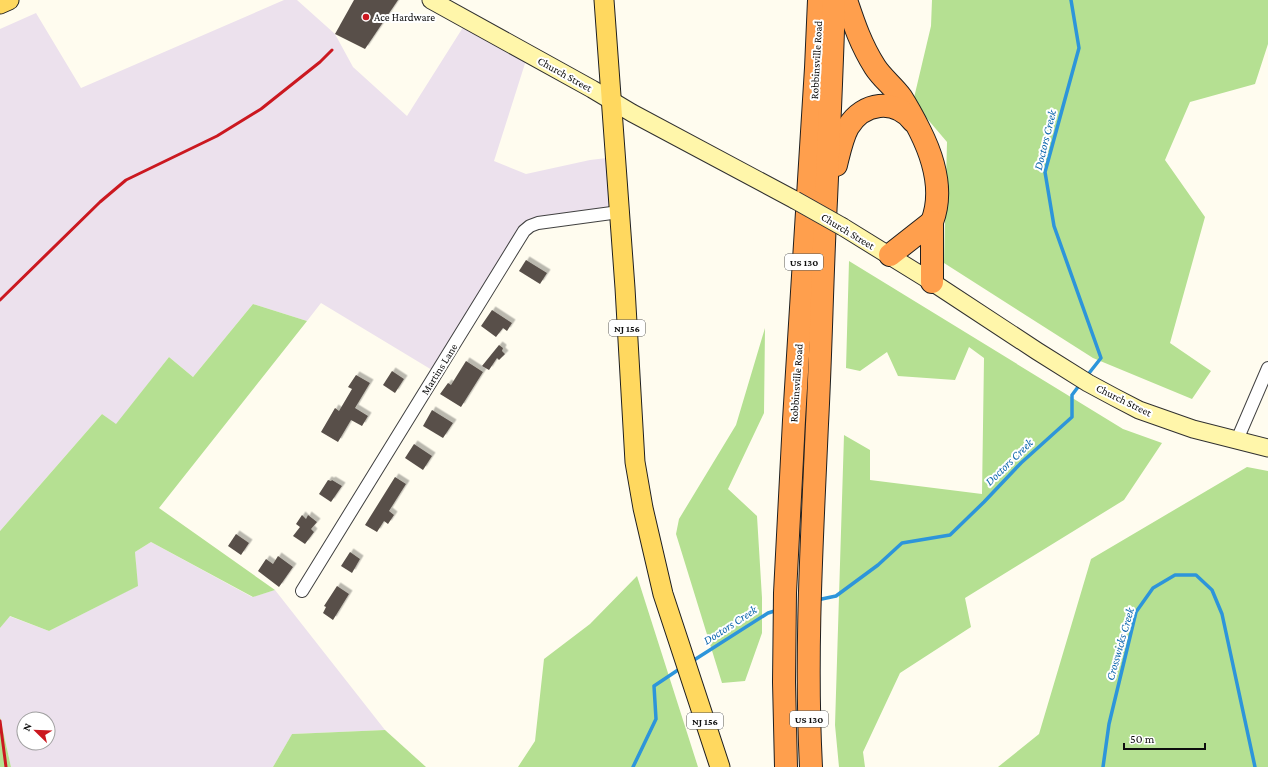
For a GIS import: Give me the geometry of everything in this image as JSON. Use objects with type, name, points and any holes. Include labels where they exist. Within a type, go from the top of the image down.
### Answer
[{"type":"highway","name":"Robbinsville Road","points":[[786,767],[784,682],[785,593],[819,0]]},
{"type":"highway","name":"Robbinsville Road","points":[[811,767],[808,672],[809,615],[832,79],[834,0]]},
{"type":"highway","points":[[846,0],[855,29],[864,50],[882,76],[900,96],[913,116],[920,132]]},
{"type":"highway","points":[[826,201],[846,132],[855,118],[864,111],[883,105],[893,106],[902,110],[909,116],[920,132],[928,146],[934,163],[937,181],[937,199],[935,214],[932,222],[932,282]]},
{"type":"highway","points":[[890,256],[932,222]]},
{"type":"main road","points":[[0,4],[9,0]]},
{"type":"main road","name":"NJ 156","points":[[604,0],[635,462],[651,546],[663,594],[720,767]]},
{"type":"street","name":"Church Street","points":[[431,0],[703,152],[843,227],[932,282],[1061,366],[1114,397],[1146,412],[1193,429],[1268,448]]},
{"type":"street","name":"Martins Lane","points":[[302,591],[524,231],[530,226],[538,223],[619,212]]},
{"type":"street","points":[[1237,440],[1268,368]]},
{"type":"shaded area","points":[[284,0],[297,0],[335,34],[353,67],[407,116],[467,21],[528,54],[494,161],[526,174],[590,160],[615,157],[619,212],[530,226],[437,373],[321,303],[307,321],[253,304],[193,377],[169,357],[116,425],[102,414],[0,531],[0,29],[36,13],[81,88]]},
{"type":"shaded area","points":[[151,542],[252,597],[275,590],[385,730],[292,734],[273,767],[11,767],[0,717],[0,628],[9,616],[49,631],[137,586],[135,552]]},
{"type":"green space","points":[[932,0],[1268,0],[1268,44],[1255,84],[1190,102],[1165,160],[1205,217],[1170,343],[1211,371],[1192,399],[1093,358],[944,263],[947,142],[913,102],[931,26]]},
{"type":"green space","points":[[849,261],[1123,429],[1162,443],[1124,500],[965,598],[971,627],[900,673],[863,752],[865,767],[839,767],[835,725],[844,435],[870,450],[870,480],[982,494],[984,358],[969,347],[955,380],[898,376],[887,352],[860,371],[846,368]]},
{"type":"green space","points":[[253,304],[307,321],[159,508],[275,590],[253,597],[151,542],[135,552],[138,586],[49,631],[10,616],[0,628],[0,531],[102,414],[116,424],[169,357],[193,377]]},
{"type":"green space","points":[[765,328],[764,413],[728,489],[757,516],[762,598],[762,633],[745,681],[722,683],[676,534],[679,519],[736,425]]},
{"type":"green space","points":[[1247,467],[1268,471],[1268,767],[998,767],[1039,734],[1091,559]]},
{"type":"green space","points":[[637,576],[698,767],[518,767],[535,741],[544,659],[590,624]]},
{"type":"green space","points":[[0,717],[11,767],[0,767]]},
{"type":"green space","points":[[385,730],[426,767],[273,767],[292,734]]},
{"type":"building","name":"Ace Hardware","points":[[354,0],[398,0],[365,49],[335,34]]},
{"type":"building","points":[[526,260],[547,273],[540,284],[519,271]]},
{"type":"building","points":[[492,310],[512,323],[507,331],[503,328],[496,337],[481,326]]},
{"type":"building","points":[[499,345],[503,348],[502,351],[505,354],[499,360],[497,358],[489,370],[482,366]]},
{"type":"building","points":[[466,361],[483,372],[461,407],[440,394],[448,383],[451,385]]},
{"type":"building","points":[[392,371],[404,379],[395,393],[383,385]]},
{"type":"building","points":[[356,375],[370,383],[355,408],[368,416],[362,426],[351,420],[338,442],[321,432],[335,408],[339,411],[352,389],[348,387]]},
{"type":"building","points":[[432,410],[453,423],[443,438],[423,426]]},
{"type":"building","points":[[414,444],[432,456],[423,470],[405,458]]},
{"type":"building","points":[[395,477],[406,484],[389,511],[394,515],[388,524],[384,521],[377,532],[365,525]]},
{"type":"building","points":[[328,480],[332,480],[342,486],[331,502],[319,494]]},
{"type":"building","points":[[302,515],[306,519],[308,515],[317,522],[311,529],[314,532],[305,544],[293,536],[300,527],[296,524]]},
{"type":"building","points":[[236,534],[249,543],[241,555],[228,546]]},
{"type":"building","points":[[350,552],[360,559],[352,573],[341,566]]},
{"type":"building","points":[[278,556],[293,567],[279,587],[258,571],[266,559],[273,564]]},
{"type":"building","points":[[337,586],[349,594],[333,620],[323,613],[326,607],[324,606]]},
{"type":"waterway","name":"Doctors Creek","points":[[1071,0],[1079,48],[1045,172],[1054,226],[1101,358],[1086,377]]},
{"type":"waterway","name":"Doctors Creek","points":[[817,600],[836,596],[878,565],[902,543],[950,535],[1021,463],[1072,417],[1072,395],[1081,383]]},
{"type":"waterway","name":"Crosswicks Creek","points":[[1103,767],[1109,724],[1136,612],[1153,588],[1175,575],[1196,575],[1212,590],[1222,614],[1255,767]]},
{"type":"waterway","name":"Doctors Creek","points":[[691,662],[768,613],[778,610]]},
{"type":"waterway","name":"Doctors Creek","points":[[633,767],[656,719],[654,686],[681,668]]},
{"type":"railway","points":[[0,300],[100,202],[126,180],[217,136],[261,109],[320,62],[332,50]]},
{"type":"railway","points":[[0,721],[6,767]]},
{"type":"place","name":"Ace Hardware","points":[[366,17]]}]
